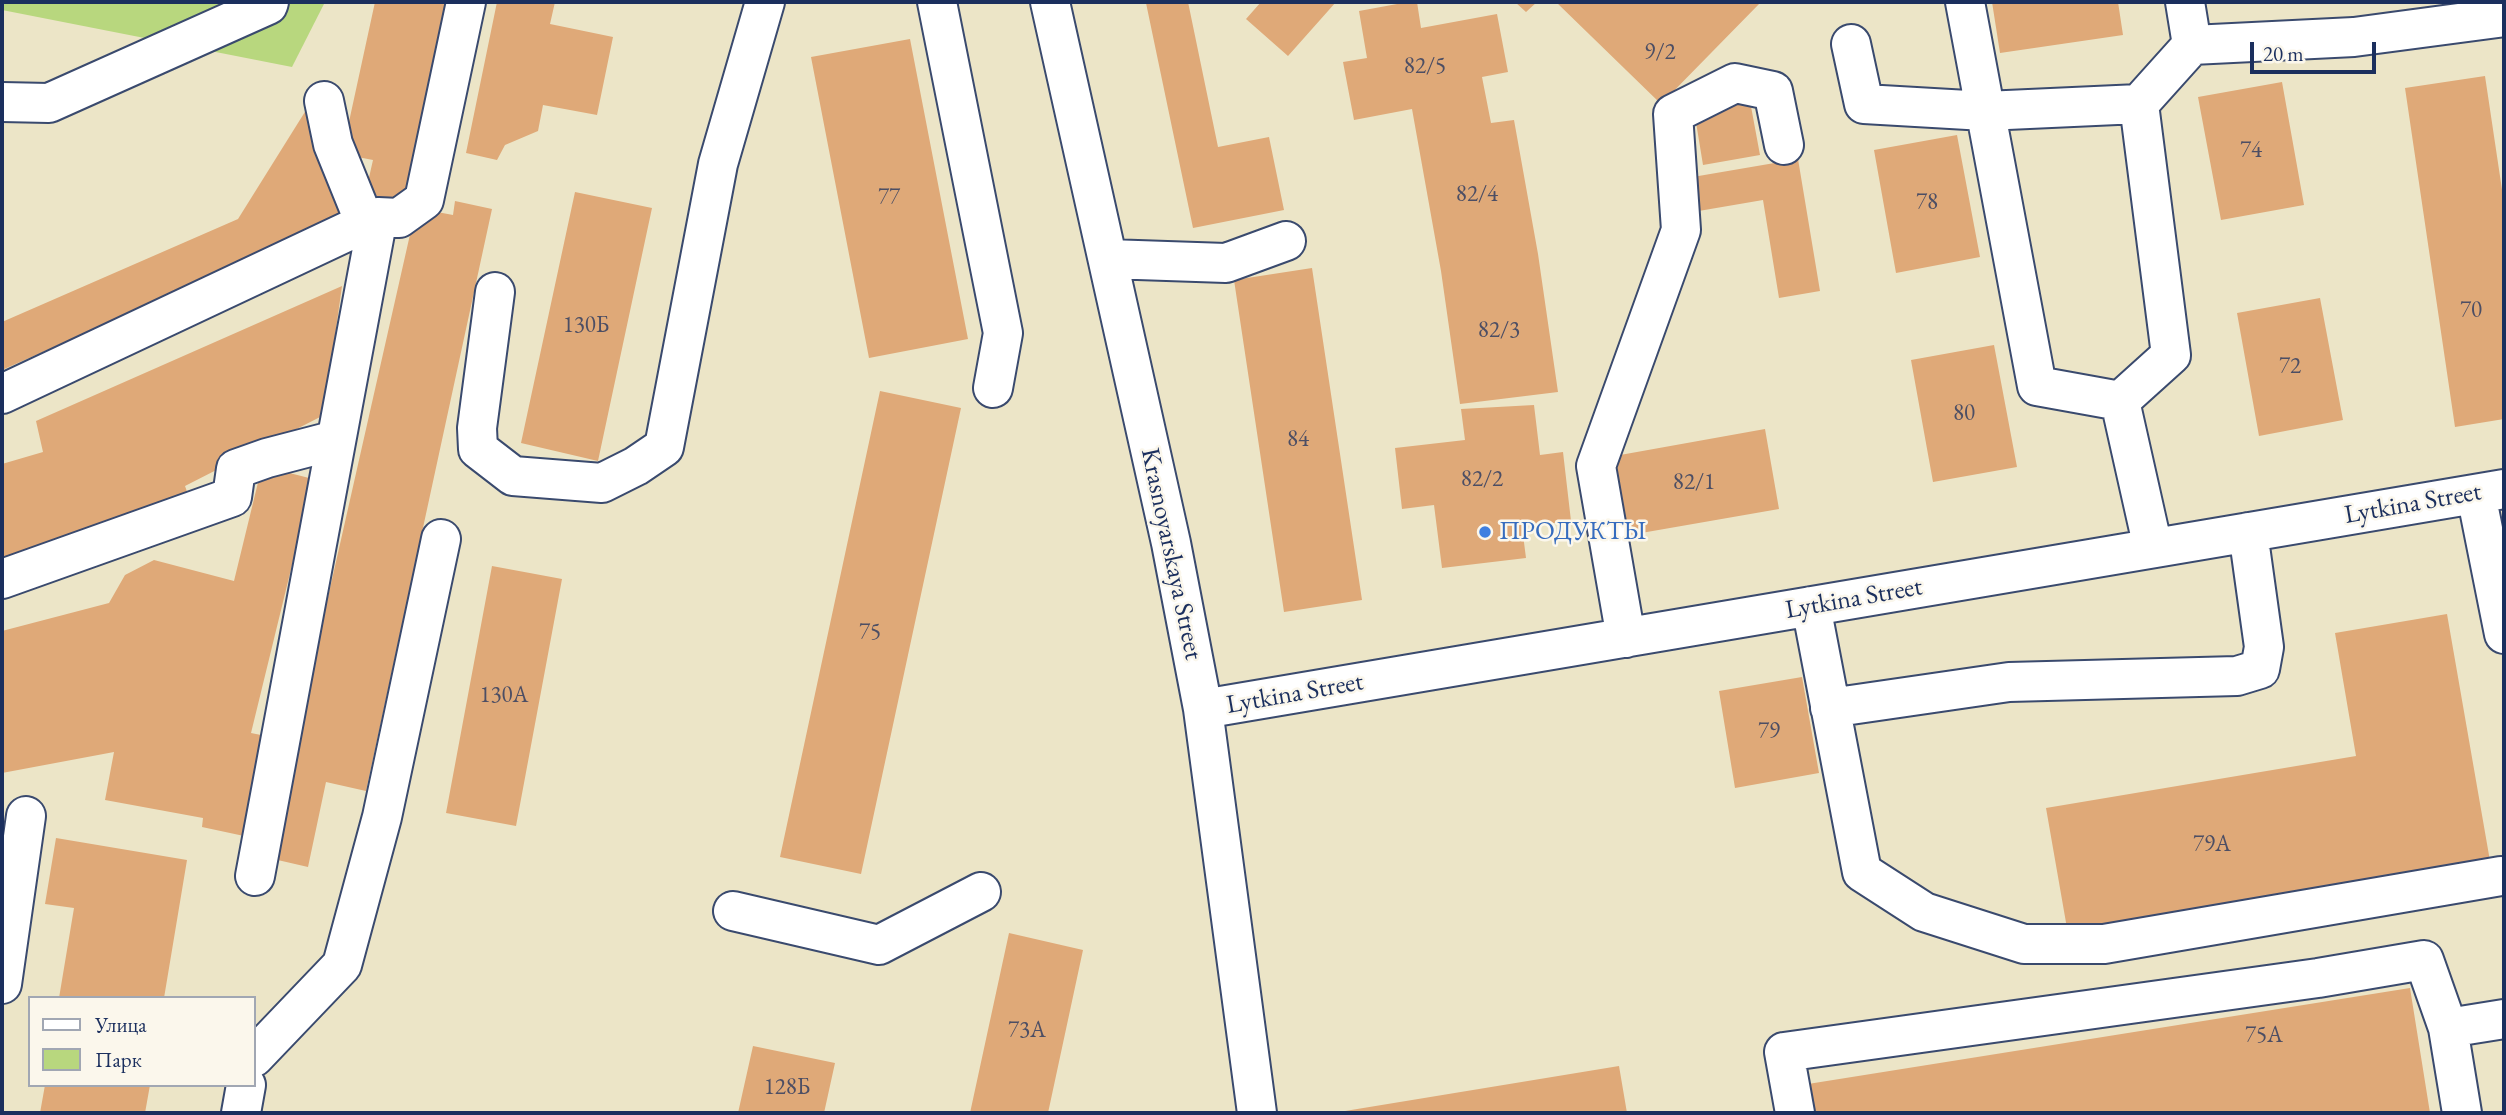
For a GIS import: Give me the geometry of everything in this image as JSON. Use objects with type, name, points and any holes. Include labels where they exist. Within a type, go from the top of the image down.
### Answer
[{"type":"street","points":[[2,102],[49,103],[268,5],[269,2]]},
{"type":"street","points":[[2,394],[372,220],[399,218],[424,200],[466,2]]},
{"type":"street","points":[[495,292],[477,428],[478,449],[513,476],[602,483],[636,466],[664,447],[719,164],[765,2]]},
{"type":"street","points":[[937,2],[1003,333],[993,388]]},
{"type":"street","name":"Krasnoyarskaya Street","points":[[1050,2],[1171,542],[1203,709],[1257,1113]]},
{"type":"street","points":[[1965,2],[2037,386],[2120,401]]},
{"type":"street","points":[[2185,2],[2192,44]]},
{"type":"street","points":[[1851,44],[1864,104],[1985,111],[2139,104],[2192,44],[2354,37],[2504,17]]},
{"type":"street","points":[[1626,638],[1596,466],[1681,230],[1673,114],[1735,83],[1773,91],[1784,145]]},
{"type":"street","points":[[255,876],[336,440],[372,220],[333,144],[324,102]]},
{"type":"street","points":[[2120,401],[2171,355],[2139,104]]},
{"type":"street","points":[[1108,260],[1226,263],[1286,241]]},
{"type":"street","points":[[2120,401],[2153,548]]},
{"type":"street","points":[[2,579],[232,497],[236,468],[336,440]]},
{"type":"street","points":[[2490,491],[2504,634]]},
{"type":"street","name":"Lytkina Street","points":[[1203,709],[2490,491]]},
{"type":"street","points":[[1830,708],[2009,682],[2236,677],[2260,669],[2264,646],[2248,532]]},
{"type":"street","points":[[256,1055],[342,965],[382,817],[441,540]]},
{"type":"street","points":[[1811,606],[1862,872],[1924,912],[2024,944],[2105,944],[2501,876]]},
{"type":"street","points":[[2,985],[26,816]]},
{"type":"street","points":[[733,911],[879,945],[981,892]]},
{"type":"street","points":[[1795,1113],[1784,1052],[2318,978],[2424,960],[2448,1028],[2462,1113]]},
{"type":"street","points":[[2448,1028],[2504,1019]]},
{"type":"street","points":[[241,1113],[246,1087]]},
{"type":"green space","points":[[2,2],[325,2],[292,67],[2,10]]},
{"type":"building","points":[[375,2],[453,2],[412,197],[363,204],[373,160],[342,154]]},
{"type":"building","points":[[497,2],[555,2],[550,24],[613,37],[597,115],[543,105],[538,131],[505,145],[497,160],[466,153]]},
{"type":"building","points":[[1188,2],[1218,147],[1269,137],[1284,210],[1193,228],[1146,3]]},
{"type":"building","points":[[1261,2],[1336,2],[1288,56],[1246,19]]},
{"type":"building","points":[[1417,2],[1421,28],[1497,14],[1508,72],[1482,77],[1491,123],[1514,120],[1538,254],[1558,392],[1460,404],[1441,271],[1412,109],[1354,120],[1343,62],[1367,58],[1359,11]]},
{"type":"building","points":[[1515,2],[1537,2],[1526,12]]},
{"type":"building","points":[[1556,2],[1761,2],[1661,104]]},
{"type":"building","points":[[1992,2],[2118,2],[2123,35],[2000,53]]},
{"type":"building","points":[[910,39],[968,339],[869,358],[811,57]]},
{"type":"building","points":[[2485,76],[2504,203],[2504,419],[2455,427],[2405,88]]},
{"type":"building","points":[[2282,82],[2304,205],[2221,220],[2198,97]]},
{"type":"building","points":[[313,99],[341,220],[2,370],[2,322],[238,219]]},
{"type":"building","points":[[1750,101],[1760,155],[1703,165],[1694,110]]},
{"type":"building","points":[[1957,135],[1980,257],[1896,273],[1874,150]]},
{"type":"building","points":[[1798,159],[1820,291],[1779,298],[1763,200],[1687,213],[1681,179]]},
{"type":"building","points":[[575,192],[652,208],[598,461],[521,443]]},
{"type":"building","points":[[455,201],[492,209],[366,791],[326,782],[308,867],[269,858],[416,208],[453,215]]},
{"type":"building","points":[[1312,268],[1362,600],[1284,612],[1234,280]]},
{"type":"building","points":[[342,286],[324,415],[185,486],[191,503],[2,561],[2,464],[43,452],[36,421]]},
{"type":"building","points":[[2320,298],[2343,420],[2259,436],[2237,313]]},
{"type":"building","points":[[1994,345],[2017,467],[1933,482],[1911,360]]},
{"type":"building","points":[[880,391],[961,408],[861,874],[780,857]]},
{"type":"building","points":[[1534,405],[1540,455],[1563,452],[1571,521],[1522,527],[1526,558],[1442,568],[1434,505],[1402,509],[1395,448],[1465,440],[1461,409]]},
{"type":"building","points":[[1765,429],[1779,509],[1624,536],[1609,457]]},
{"type":"building","points":[[262,466],[313,479],[251,733],[266,736],[244,836],[202,827],[203,818],[105,800],[114,752],[2,773],[2,631],[109,603],[125,575],[154,560],[234,581]]},
{"type":"building","points":[[492,566],[562,579],[516,826],[446,813]]},
{"type":"building","points":[[2447,614],[2490,861],[2068,934],[2046,808],[2356,756],[2335,633]]},
{"type":"building","points":[[1802,677],[1819,773],[1735,788],[1719,691]]},
{"type":"building","points":[[56,838],[187,860],[164,996],[59,996],[74,908],[45,904]]},
{"type":"building","points":[[1009,933],[1083,950],[1048,1113],[970,1113]]},
{"type":"building","points":[[2410,988],[2430,1113],[1813,1113],[1808,1084]]},
{"type":"building","points":[[753,1046],[835,1063],[824,1113],[738,1113]]},
{"type":"building","points":[[1619,1066],[1627,1113],[1339,1113],[1339,1112]]},
{"type":"building","points":[[45,1087],[150,1087],[145,1113],[40,1113]]},
{"type":"place","name":"ПРОДУКТЫ","points":[[1485,532]]}]
